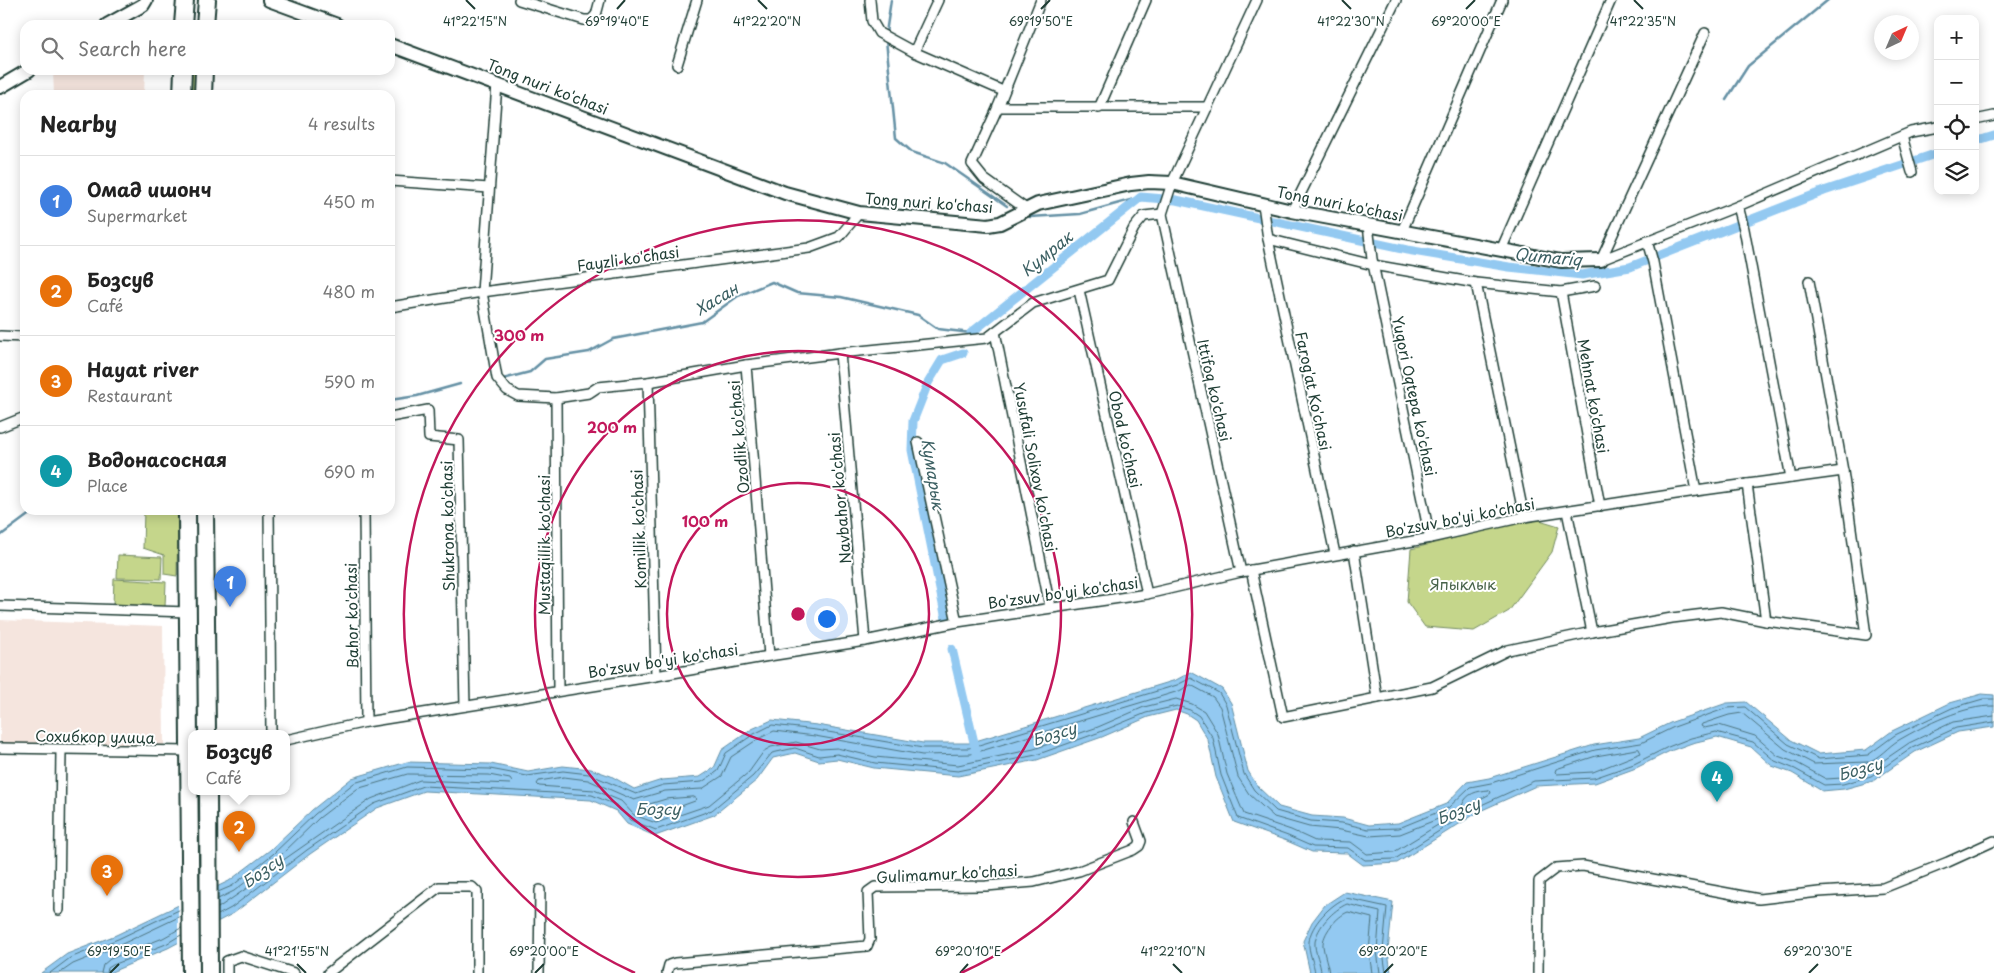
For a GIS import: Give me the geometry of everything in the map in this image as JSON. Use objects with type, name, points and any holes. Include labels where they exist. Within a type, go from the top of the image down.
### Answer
[{"type":"highway","points":[[183,20],[185,0]]},
{"type":"highway","points":[[205,20],[206,0]]},
{"type":"highway","points":[[182,90],[183,75]]},
{"type":"highway","points":[[203,90],[204,75]]},
{"type":"highway","points":[[187,515],[190,730]]},
{"type":"highway","points":[[205,515],[207,730]]},
{"type":"highway","points":[[188,583],[206,582]]},
{"type":"highway","points":[[190,795],[191,973]]},
{"type":"highway","points":[[208,795],[209,973]]},
{"type":"street","points":[[269,0],[323,20]]},
{"type":"street","points":[[519,0],[591,20],[596,15],[600,0]]},
{"type":"street","points":[[677,65],[697,0]]},
{"type":"street","points":[[870,0],[872,21],[879,34],[914,52],[1003,91]]},
{"type":"street","points":[[914,52],[938,0]]},
{"type":"street","points":[[1026,209],[984,179],[972,164],[998,107],[1040,0]]},
{"type":"street","points":[[1099,108],[1146,0]]},
{"type":"street","points":[[497,84],[482,292],[497,378],[507,390],[518,396],[556,398],[589,393],[598,387],[648,382],[746,365],[987,338],[1033,303],[1108,280],[1134,228],[1144,216],[1163,209],[1171,187],[1257,0]]},
{"type":"street","points":[[1292,211],[1396,0]]},
{"type":"street","points":[[1402,231],[1502,0]]},
{"type":"street","points":[[1501,250],[1611,0]]},
{"type":"street","points":[[116,20],[145,3]]},
{"type":"street","points":[[1601,260],[1705,33]]},
{"type":"street","name":"Tong nuri ko'chasi","points":[[395,47],[785,193],[859,213],[988,225],[1000,223],[1038,204],[1130,184],[1149,182],[1292,211],[1561,261],[1601,260]]},
{"type":"street","points":[[0,87],[20,75]]},
{"type":"street","points":[[998,107],[1208,107]]},
{"type":"street","points":[[1979,119],[1994,116]]},
{"type":"street","points":[[1601,260],[1739,210],[1903,140],[1911,132],[1934,128]]},
{"type":"street","points":[[1903,140],[1912,172]]},
{"type":"street","points":[[395,181],[489,188]]},
{"type":"street","name":"Farog'at Ko'chasi","points":[[1263,204],[1268,236],[1335,554]]},
{"type":"street","name":"Ittifoq ko'chasi","points":[[1163,209],[1246,571],[1283,717],[1377,698]]},
{"type":"street","points":[[1739,210],[1791,478]]},
{"type":"street","name":"Fayzli ko'chasi","points":[[395,306],[482,292],[809,248],[839,237],[859,213]]},
{"type":"street","name":"Yuqori Oqtepa ko'chasi","points":[[1368,225],[1373,262],[1430,538]]},
{"type":"street","points":[[1268,236],[1373,262],[1476,283],[1561,292],[1595,286]]},
{"type":"street","points":[[1648,244],[1696,491]]},
{"type":"street","points":[[1354,551],[1377,698],[1432,687],[1508,650],[1592,632],[1672,618],[1721,612],[1766,621],[1866,635],[1843,471],[1809,281]]},
{"type":"street","points":[[1476,283],[1524,517]]},
{"type":"street","name":"Obod ko'chasi","points":[[1079,290],[1147,594]]},
{"type":"street","name":"Mehnat ko'chasi","points":[[1561,292],[1600,506]]},
{"type":"street","name":"Yusufali Solixov ko'chasi","points":[[995,332],[1050,607]]},
{"type":"street","points":[[0,336],[20,337]]},
{"type":"street","name":"Navbahor ko'chasi","points":[[840,353],[865,641]]},
{"type":"street","name":"Ozodlik ko'chasi","points":[[746,365],[769,656]]},
{"type":"street","name":"Komillik ko'chasi","points":[[648,382],[656,676]]},
{"type":"street","name":"Mustaqillik ko'chasi","points":[[556,398],[558,690]]},
{"type":"street","name":"Shukrona ko'chasi","points":[[395,416],[428,410],[430,437],[459,440],[464,706]]},
{"type":"street","points":[[0,427],[20,418]]},
{"type":"street","points":[[918,442],[957,622]]},
{"type":"street","name":"Bo'zsuv bo'yi ko'chasi","points":[[290,739],[366,722],[865,641],[957,622],[1147,594],[1246,571],[1430,538],[1524,517],[1843,471]]},
{"type":"street","points":[[1747,484],[1766,621]]},
{"type":"street","points":[[1567,511],[1592,632]]},
{"type":"street","points":[[269,515],[271,730]]},
{"type":"street","name":"Bahor ko'chasi","points":[[364,515],[366,722]]},
{"type":"street","points":[[0,606],[188,612]]},
{"type":"street","name":"Сохибкор улица","points":[[0,748],[188,751]]},
{"type":"street","points":[[59,910],[61,750]]},
{"type":"street","name":"Gulimamur ko'chasi","points":[[667,973],[669,965],[675,963],[867,946],[870,939],[868,892],[876,888],[986,886],[1034,882],[1079,871],[1139,846],[1141,841],[1134,822]]},
{"type":"street","points":[[1538,973],[1539,881],[1556,868],[1583,866],[1759,899],[1820,892],[1883,888],[1994,841]]},
{"type":"street","points":[[328,973],[442,886],[472,887],[477,892],[477,973]]},
{"type":"street","points":[[539,973],[540,890]]},
{"type":"street","points":[[228,973],[227,961],[241,956],[294,973]]},
{"type":"shaded area","points":[[53,75],[145,75],[144,90],[54,90]]},
{"type":"shaded area","points":[[0,620],[163,626],[164,746],[0,743]]},
{"type":"green space","points":[[191,75],[197,75],[197,90],[192,90]]},
{"type":"green space","points":[[144,515],[178,515],[177,576],[164,574],[164,555],[143,548]]},
{"type":"green space","name":"Япыклык","points":[[1533,518],[1559,526],[1552,552],[1509,611],[1474,631],[1425,627],[1407,602],[1411,549]]},
{"type":"green space","points":[[118,555],[162,557],[161,579],[117,578]]},
{"type":"green space","points":[[114,579],[166,582],[165,607],[113,604]]},
{"type":"green space","points":[[193,603],[199,603],[200,730],[194,730]]},
{"type":"green space","points":[[195,795],[201,795],[203,973],[197,973]]},
{"type":"water","name":"Бозсу","points":[[1191,672],[1222,689],[1231,703],[1248,771],[1258,787],[1279,807],[1312,816],[1343,818],[1369,825],[1398,823],[1446,804],[1467,782],[1489,778],[1594,745],[1639,738],[1672,722],[1727,703],[1746,702],[1791,740],[1819,754],[1866,750],[1892,731],[1950,703],[1982,694],[1994,695],[1994,727],[1958,732],[1915,752],[1873,781],[1844,789],[1822,791],[1792,773],[1772,766],[1751,747],[1717,737],[1670,751],[1636,768],[1595,783],[1536,786],[1480,811],[1397,863],[1363,865],[1347,853],[1312,852],[1234,822],[1216,777],[1208,740],[1196,720],[1176,710],[1148,717],[1102,737],[1037,760],[958,776],[874,768],[837,759],[819,761],[795,753],[773,758],[757,780],[714,815],[655,836],[627,824],[616,811],[591,800],[424,791],[377,808],[310,854],[234,913],[168,948],[109,973],[41,973],[67,954],[116,935],[229,881],[270,850],[312,810],[352,778],[407,762],[491,764],[528,772],[563,766],[591,769],[611,776],[634,789],[662,780],[700,777],[714,768],[722,750],[752,729],[772,720],[817,725],[923,743],[969,743],[1176,680]]},
{"type":"water","points":[[1345,892],[1393,902],[1388,951],[1391,973],[1310,973],[1303,941],[1312,922],[1325,905]]},
{"type":"pier","points":[[217,884],[217,924],[178,944],[178,902]]},
{"type":"waterway","points":[[886,33],[891,0]]},
{"type":"waterway","points":[[1726,100],[1748,66],[1828,0]]},
{"type":"waterway","points":[[886,40],[896,138],[912,152],[945,163],[1007,206]]},
{"type":"waterway","name":"Qumariq","points":[[1979,140],[1994,135]]},
{"type":"waterway","name":"Qumariq","points":[[971,333],[1141,197],[1176,200],[1407,250],[1509,267],[1582,275],[1630,267],[1824,191],[1934,154]]},
{"type":"waterway","points":[[1030,217],[1080,214],[1141,197]]},
{"type":"waterway","name":"Хасан","points":[[503,379],[530,372],[545,359],[589,352],[613,339],[702,322],[738,296],[772,282],[797,293],[841,297],[918,315],[938,329],[971,333]]},
{"type":"waterway","name":"Кумарык","points":[[946,619],[912,450],[913,421],[928,383],[942,360],[963,353]]},
{"type":"waterway","name":"Хасан","points":[[395,399],[417,396],[460,384]]},
{"type":"waterway","name":"Хасан","points":[[0,536],[28,515]]},
{"type":"waterway","name":"Кумарык","points":[[952,649],[976,751]]},
{"type":"place","name":"Омад ишонч","points":[[230,607]]},
{"type":"place","name":"Водонасосная","points":[[1717,802]]},
{"type":"place","name":"Бозсув","points":[[239,852]]},
{"type":"place","name":"Hayat river","points":[[107,896]]},
{"type":"water label","name":"Кумрак","points":[[1046,253]]}]
